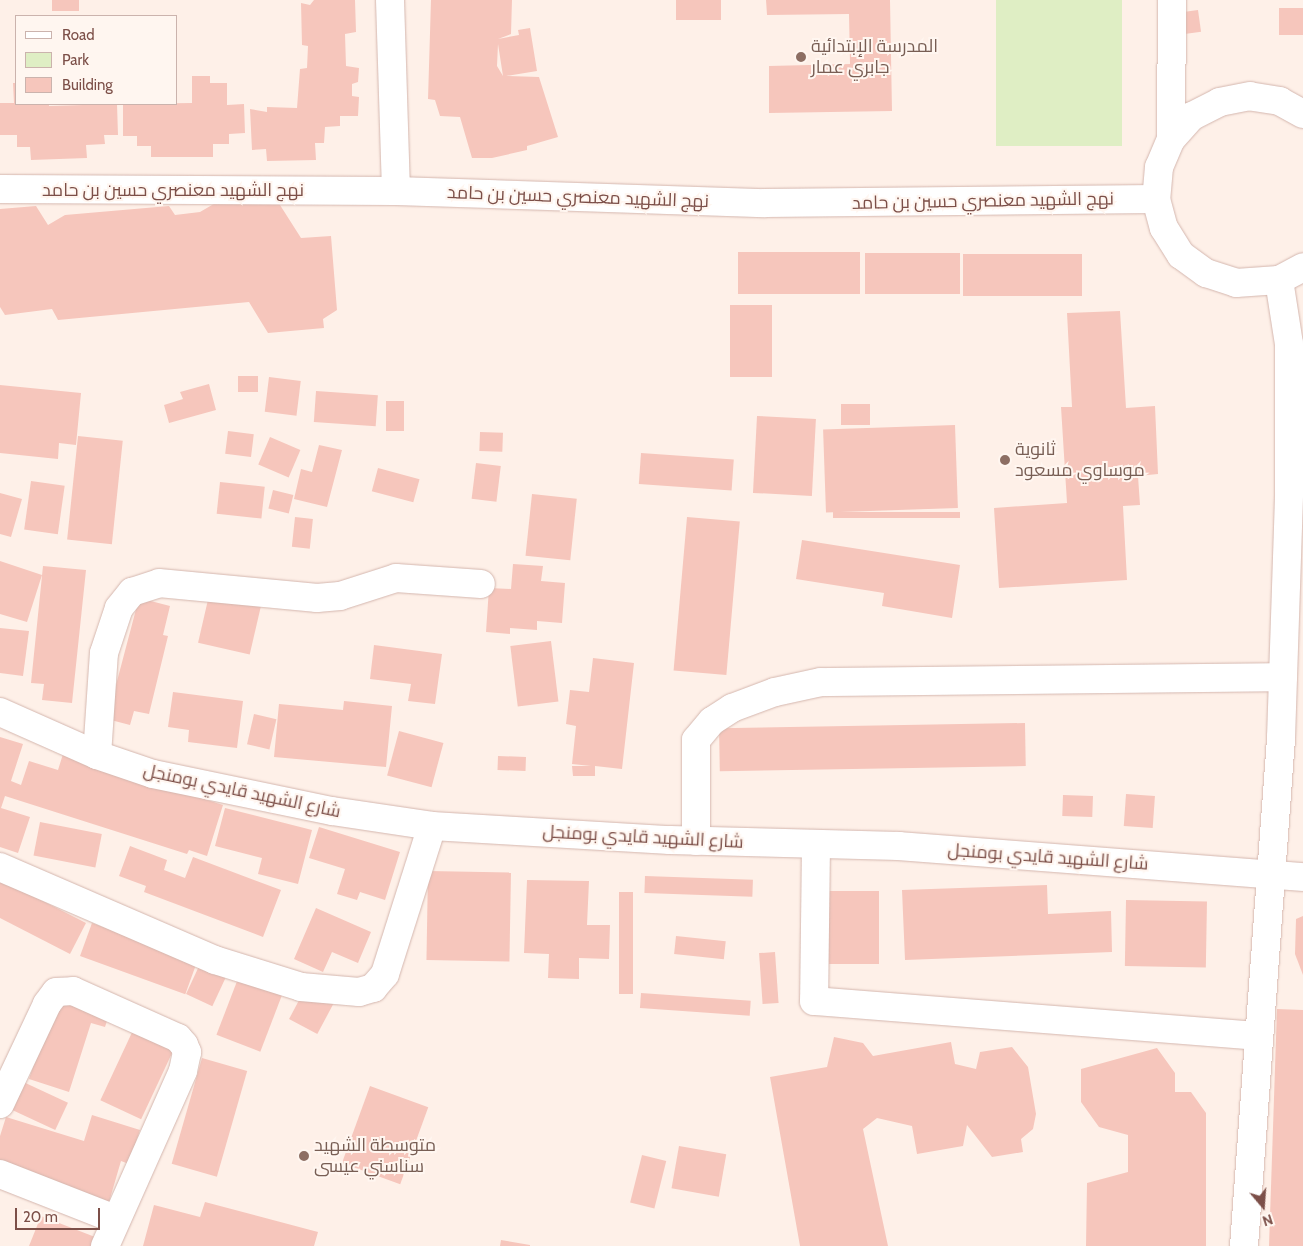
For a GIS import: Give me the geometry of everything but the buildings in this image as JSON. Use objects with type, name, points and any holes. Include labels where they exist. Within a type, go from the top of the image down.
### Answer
[{"type":"street","points":[[390,0],[396,191]]},
{"type":"street","points":[[1171,139],[1172,0]]},
{"type":"street","points":[[1303,114],[1280,101],[1250,96],[1220,102],[1192,116],[1171,139],[1159,167],[1156,198],[1164,228],[1177,248],[1206,273],[1236,283],[1279,280],[1303,267]]},
{"type":"street","name":"نهج الشهيد معنصري حسين بن حامد","points":[[0,189],[396,191],[765,203],[1156,198]]},
{"type":"street","points":[[1244,1246],[1283,677],[1289,492],[1289,344],[1279,280]]},
{"type":"street","points":[[97,755],[104,653],[119,608],[132,592],[159,583],[317,598],[340,596],[396,578],[481,584]]},
{"type":"street","points":[[696,841],[696,740],[712,721],[732,708],[775,692],[821,682],[1283,677]]},
{"type":"street","name":"شارع الشهيد قايدي بومنجل","points":[[0,712],[97,755],[153,774],[250,796],[432,826],[696,841],[899,846],[1303,877]]},
{"type":"street","points":[[0,867],[215,960],[300,987],[349,993],[373,988],[385,974],[432,826]]},
{"type":"street","points":[[816,844],[814,1001],[1259,1036]]},
{"type":"street","points":[[0,1104],[47,1004],[56,992],[73,991],[178,1038],[187,1052],[183,1071],[115,1219],[105,1246]]},
{"type":"street","points":[[0,1174],[115,1219]]},
{"type":"green space","points":[[996,0],[1122,0],[1122,146],[996,146]]},
{"type":"place","name":"المدرسة الإبتدائية جابري عمار","points":[[801,57]]},
{"type":"place","name":"ثانوية موساوي مسعود","points":[[1005,460]]},
{"type":"place","name":"متوسطة الشهيد سناسني عيسى","points":[[304,1156]]}]
